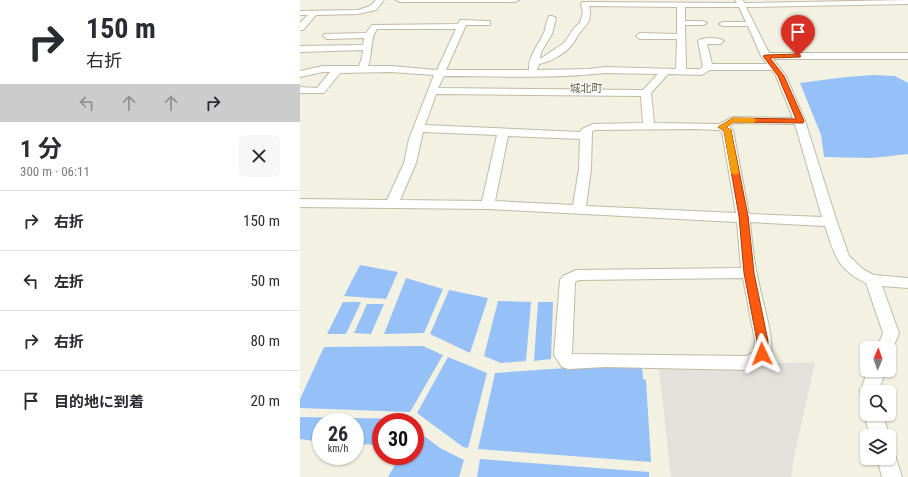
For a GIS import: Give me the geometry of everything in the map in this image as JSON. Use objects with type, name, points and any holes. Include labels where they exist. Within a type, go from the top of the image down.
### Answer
[{"type":"street","points":[[300,14],[358,12],[373,8],[380,0]]},
{"type":"street","points":[[400,0],[515,0]]},
{"type":"street","points":[[533,64],[546,60],[555,52],[568,45],[578,29],[584,24],[587,13],[585,4],[908,2]]},
{"type":"street","points":[[740,3],[752,24],[766,56],[781,76],[800,121],[830,222],[843,258],[859,274],[872,280],[908,283]]},
{"type":"street","points":[[681,4],[681,71]]},
{"type":"street","points":[[300,28],[314,13]]},
{"type":"street","points":[[536,73],[533,70],[533,64],[537,52],[548,34],[552,18]]},
{"type":"street","points":[[392,203],[410,163],[415,139],[432,91],[463,22],[487,23]]},
{"type":"street","points":[[640,36],[680,30],[703,23]]},
{"type":"street","points":[[723,24],[752,24]]},
{"type":"street","points":[[362,69],[367,58],[368,35],[375,27],[461,26]]},
{"type":"street","points":[[651,28],[680,30]]},
{"type":"street","points":[[327,36],[368,35]]},
{"type":"street","points":[[708,67],[702,41],[720,41]]},
{"type":"street","points":[[300,49],[368,47]]},
{"type":"street","points":[[766,56],[908,56]]},
{"type":"street","points":[[898,56],[908,68]]},
{"type":"street","points":[[300,69],[337,70],[391,68],[440,73],[536,73],[589,72],[605,70],[702,72],[708,67],[775,66]]},
{"type":"street","points":[[300,74],[323,69]]},
{"type":"street","points":[[301,90],[320,91],[337,70]]},
{"type":"street","points":[[649,127],[646,93],[666,71]]},
{"type":"street","points":[[530,91],[536,73]]},
{"type":"street","points":[[432,91],[646,93]]},
{"type":"street","points":[[721,127],[733,120],[800,121]]},
{"type":"street","points":[[579,208],[585,169],[585,136],[586,131],[593,127],[721,127],[727,130],[743,216],[749,273],[763,341],[762,354],[750,363],[605,360],[568,362],[563,355],[568,280],[576,275],[749,273]]},
{"type":"street","points":[[419,128],[585,136]]},
{"type":"street","points":[[488,205],[503,132]]},
{"type":"street","points":[[300,203],[392,203],[579,208],[830,222]]},
{"type":"street","points":[[872,280],[890,333],[887,341]]},
{"type":"street","points":[[889,465],[892,477]]},
{"type":"shaded area","points":[[815,362],[791,477],[671,477],[659,368]]},
{"type":"water","points":[[873,75],[895,76],[908,83],[908,154],[872,158],[824,157],[821,135],[800,83]]},
{"type":"water","points":[[360,265],[398,272],[386,299],[344,296]]},
{"type":"water","points":[[406,278],[443,289],[424,333],[384,334]]},
{"type":"water","points":[[449,290],[488,298],[470,353],[430,334]]},
{"type":"water","points":[[498,301],[531,302],[526,361],[501,363],[484,356]]},
{"type":"water","points":[[343,302],[361,302],[346,334],[327,334]]},
{"type":"water","points":[[538,302],[553,302],[551,359],[534,361]]},
{"type":"water","points":[[367,304],[384,304],[371,334],[354,333]]},
{"type":"water","points":[[423,346],[443,355],[410,412],[300,408],[300,399],[324,347]]},
{"type":"water","points":[[448,357],[487,373],[468,448],[463,447],[424,418],[424,413],[417,413]]},
{"type":"water","points":[[581,367],[642,367],[643,379],[646,380],[651,462],[478,449],[495,373]]},
{"type":"water","points":[[300,417],[312,417],[312,441],[300,439]]},
{"type":"water","points":[[364,418],[372,418],[372,445],[364,444]]},
{"type":"water","points":[[424,436],[440,448],[464,460],[459,477],[388,477],[395,465],[424,465]]},
{"type":"water","points":[[480,459],[649,472],[649,477],[477,477]]},
{"type":"slow traffic","points":[[735,173],[727,130],[721,127],[733,120],[753,120]]},
{"type":"district","name":"城北町","points":[[586,88]]},
{"type":"route","points":[[762,354],[763,341],[749,273],[743,216],[727,130],[721,127],[733,120],[800,121],[781,76],[766,56],[798,56]]}]
